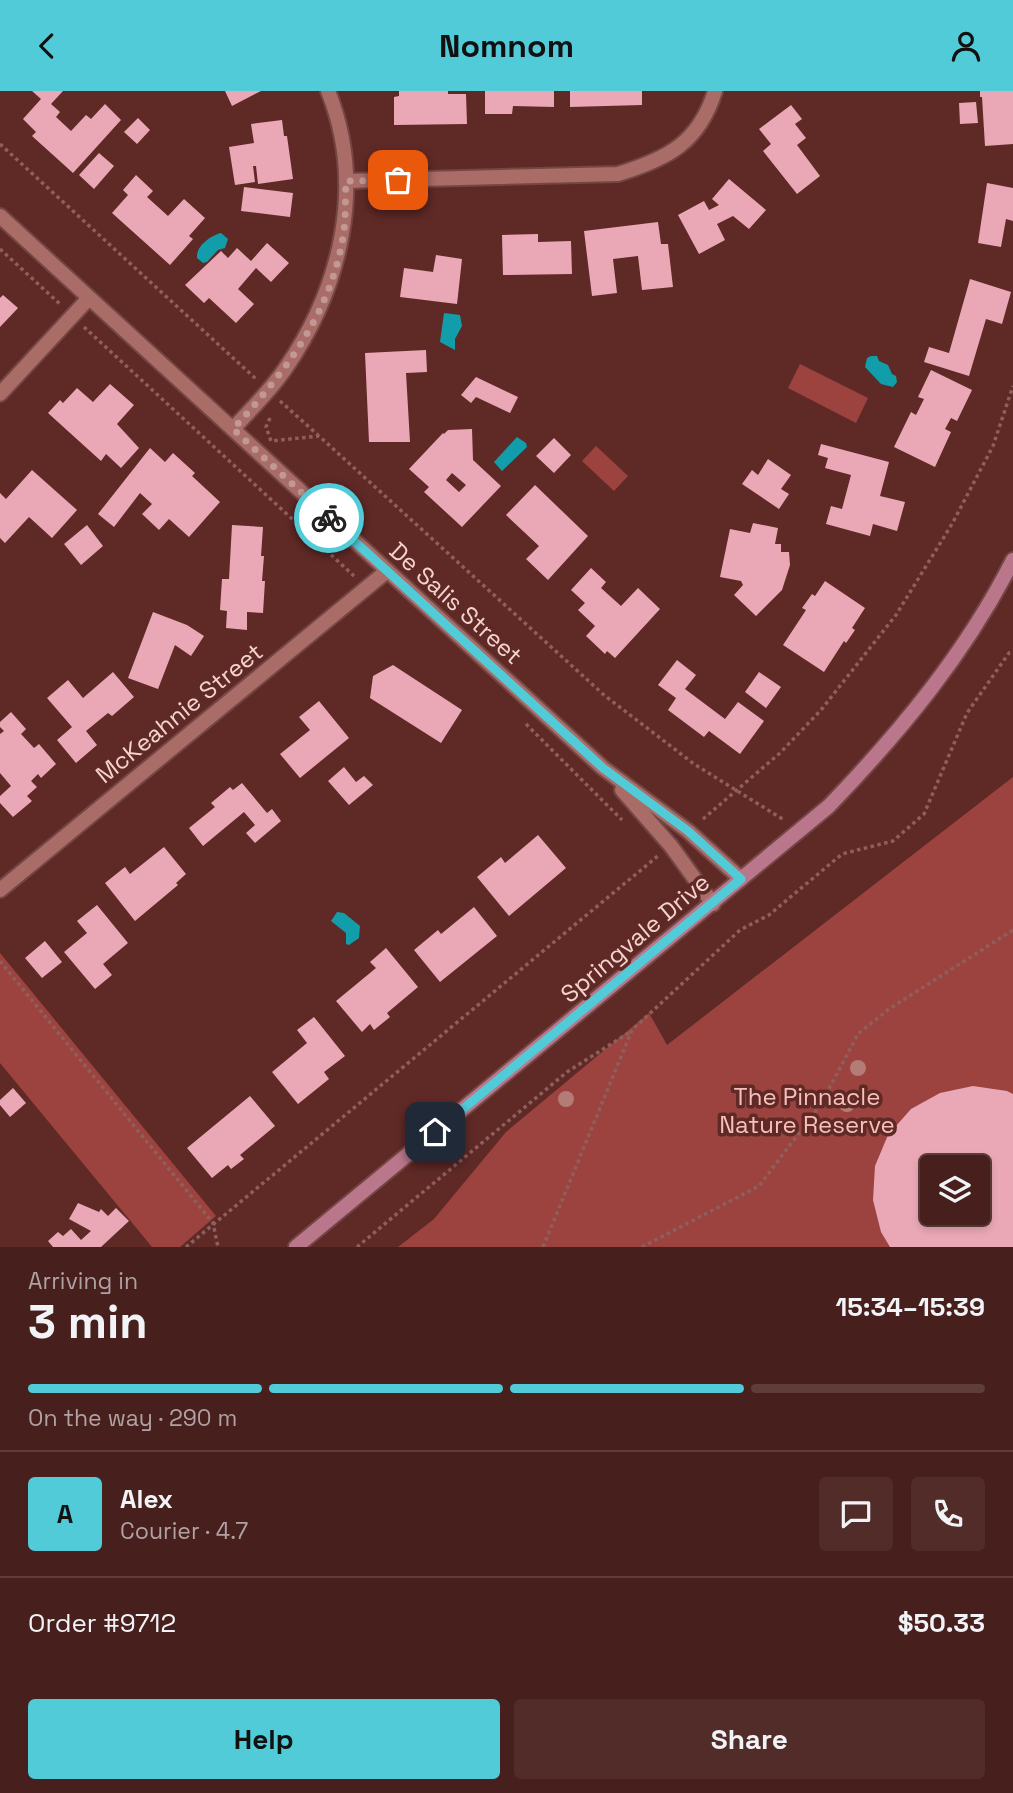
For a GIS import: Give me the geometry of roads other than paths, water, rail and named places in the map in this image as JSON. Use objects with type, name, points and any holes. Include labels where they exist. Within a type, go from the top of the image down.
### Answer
[{"type":"main road","name":"Springvale Drive","points":[[296,1247],[801,831],[872,762],[912,714],[956,656],[996,593],[1013,560]]},
{"type":"street","points":[[233,429],[284,370],[313,326],[332,279],[344,230],[346,181],[344,155],[328,91]]},
{"type":"street","points":[[346,181],[618,174],[651,164],[692,137],[709,111],[715,91]]},
{"type":"street","name":"De Salis Street","points":[[0,216],[603,768],[688,831],[741,879]]},
{"type":"street","points":[[0,394],[89,298]]},
{"type":"street","name":"McKeahnie Street","points":[[0,890],[387,571]]},
{"type":"street","name":"De Salis Street","points":[[603,768],[671,846],[713,904]]},
{"type":"water","points":[[221,233],[228,239],[225,248],[218,250],[203,263],[197,258],[199,249],[212,236]]},
{"type":"water","points":[[444,313],[460,315],[462,326],[455,339],[455,350],[440,342]]},
{"type":"water","points":[[877,356],[896,376],[897,382],[893,387],[881,384],[865,367],[867,358]]},
{"type":"water","points":[[517,437],[526,443],[527,447],[502,471],[494,462]]},
{"type":"water","points":[[337,912],[344,913],[360,926],[359,938],[349,945],[346,944],[346,933],[331,921]]},
{"type":"park label","name":"The Pinnacle Nature Reserve","points":[[807,1110]]}]
